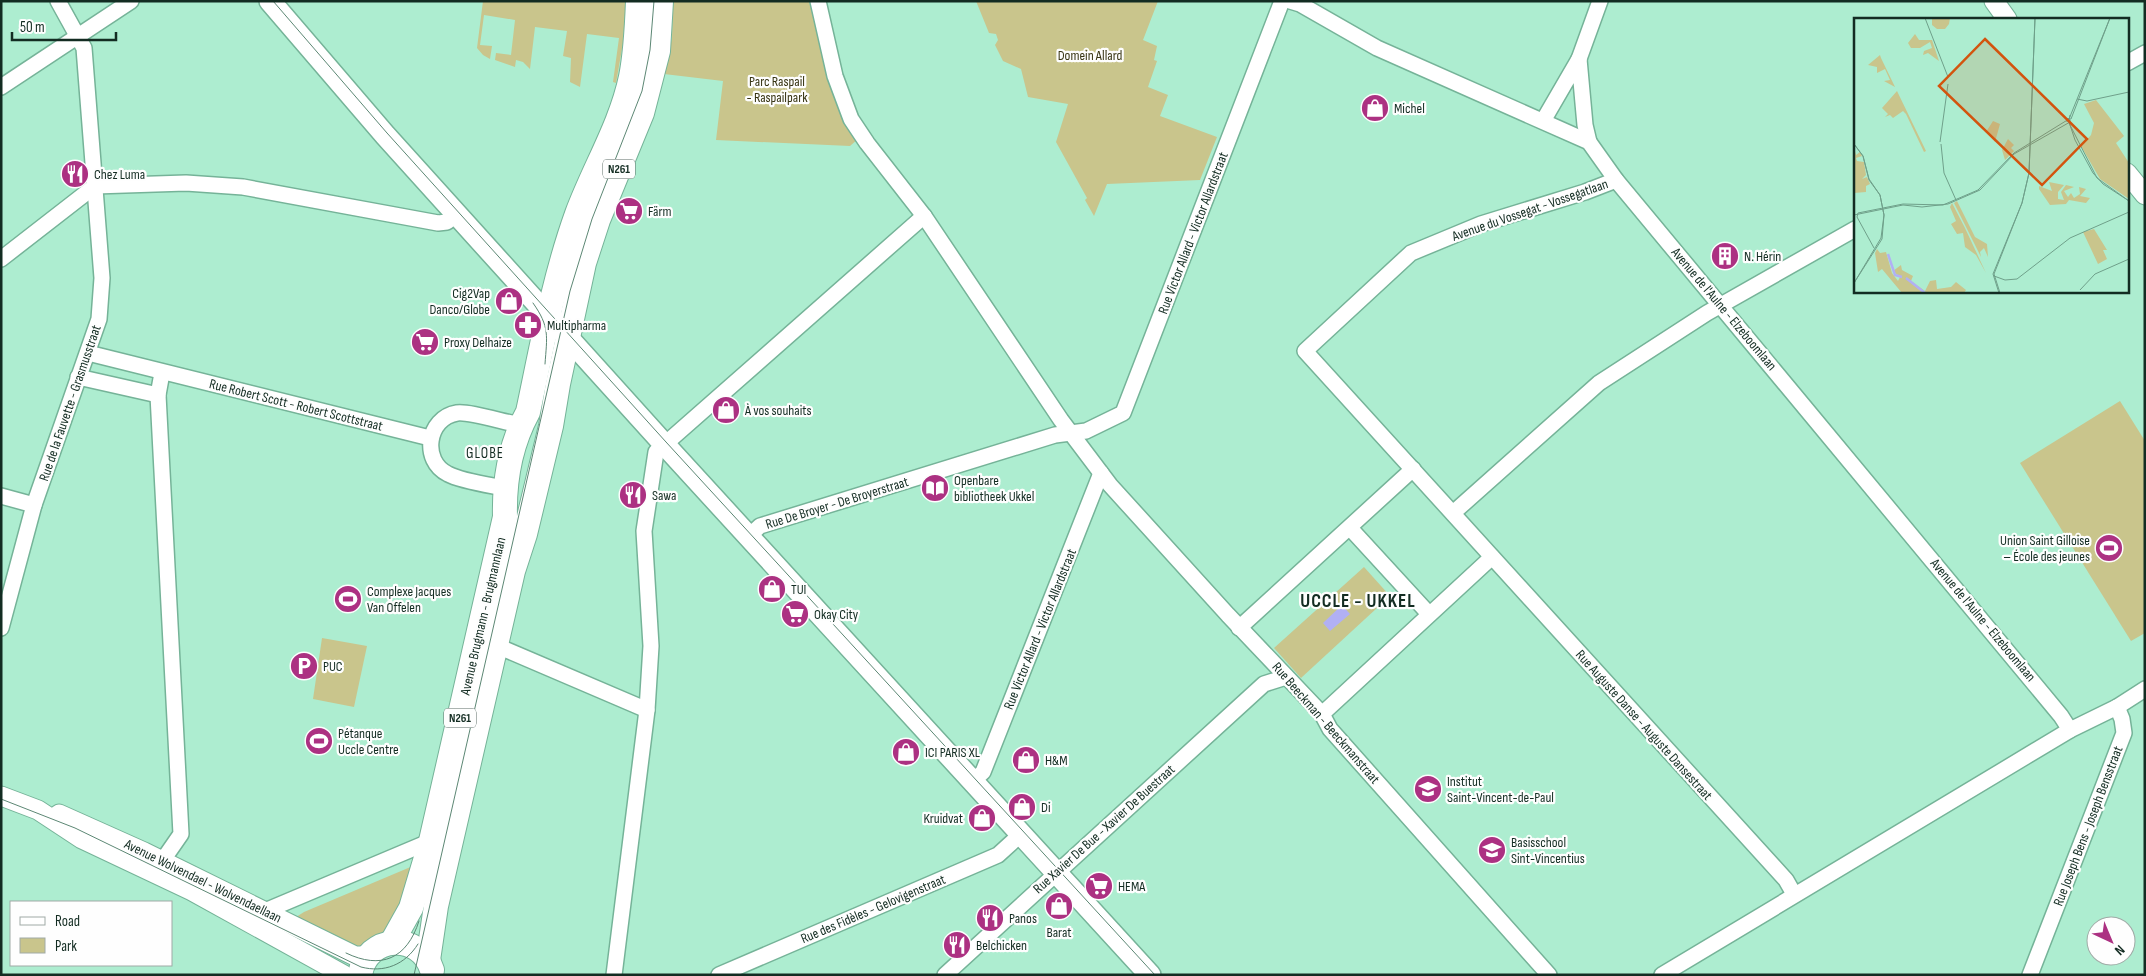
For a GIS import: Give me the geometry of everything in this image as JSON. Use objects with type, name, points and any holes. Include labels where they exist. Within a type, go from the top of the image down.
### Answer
[{"type":"main road","points":[[270,1],[338,82],[664,444],[1150,975]]},
{"type":"main road","name":"N261","points":[[549,316],[560,268],[577,214],[622,108],[631,78],[636,48],[638,1]]},
{"type":"main road","name":"N261","points":[[568,336],[590,246],[642,113],[658,50],[661,1]]},
{"type":"main road","name":"Avenue Brugmann - Brugmannlaan","points":[[433,971],[436,906],[487,642],[505,517],[504,488],[521,426],[528,412],[549,316]]},
{"type":"main road","name":"Avenue Brugmann - Brugmannlaan","points":[[433,971],[414,946],[392,942],[411,908],[487,642],[525,534],[551,426],[568,336]]},
{"type":"main road","points":[[363,965],[378,946],[392,942]]},
{"type":"street","name":"Rue de la Fauvette - Grasmusstraat","points":[[1,628],[34,505],[99,319],[102,278],[84,48],[58,1]]},
{"type":"street","points":[[1,87],[131,1]]},
{"type":"street","name":"Rue Beeckman - Beeckmanstraat","points":[[818,1],[835,76],[851,119],[867,143],[924,216],[1071,433],[1101,473],[1239,628],[1322,714],[1330,729],[1549,975]]},
{"type":"street","name":"Rue Victor Allard - Victor Allardstraat","points":[[1071,433],[1086,432],[1123,413],[1282,1]]},
{"type":"street","points":[[1290,1],[1300,4],[1377,48],[1589,142]]},
{"type":"street","points":[[1543,121],[1579,59],[1600,1]]},
{"type":"street","points":[[1994,1],[2006,18]]},
{"type":"street","points":[[2128,62],[2145,53]]},
{"type":"street","points":[[1579,59],[1584,126],[1589,142]]},
{"type":"street","name":"Avenue de l'Aulne - Elzeboomlaan","points":[[1589,142],[1616,180],[2061,716],[2070,730]]},
{"type":"street","points":[[2128,174],[2145,196]]},
{"type":"street","name":"Avenue du Vossegat - Vossegatlaan","points":[[1413,470],[1305,351],[1411,253],[1482,224],[1598,188],[1616,180]]},
{"type":"street","points":[[1,259],[95,186],[186,183],[243,188],[438,223],[447,222],[457,214]]},
{"type":"street","points":[[614,975],[647,710],[652,646],[644,531],[656,452],[924,216]]},
{"type":"street","points":[[1453,513],[1599,383],[1720,305],[1854,230]]},
{"type":"street","name":"Rue Robert Scott - Robert Scottstraat","points":[[88,353],[430,438]]},
{"type":"street","points":[[158,866],[181,834],[158,395],[162,372]]},
{"type":"street","points":[[78,377],[158,395]]},
{"type":"street","points":[[504,488],[447,474],[435,462],[430,449],[430,438],[436,426],[446,417],[458,413],[521,426]]},
{"type":"street","name":"Rue De Broyer - De Broyerstraat","points":[[749,536],[760,526],[1055,435],[1071,433]]},
{"type":"street","points":[[1239,628],[1413,470]]},
{"type":"street","name":"Rue Auguste Danse - Auguste Dansestraat","points":[[1413,470],[1786,880],[1794,894]]},
{"type":"street","name":"Rue Victor Allard - Victor Allardstraat","points":[[973,781],[983,772],[1101,473]]},
{"type":"street","points":[[1,496],[34,505]]},
{"type":"street","points":[[1350,528],[1429,614]]},
{"type":"street","points":[[1322,714],[1492,557]]},
{"type":"street","points":[[487,642],[647,710]]},
{"type":"street","points":[[1264,684],[1271,662]]},
{"type":"street","name":"Rue Xavier De Bue - Xavier De Buestraat","points":[[945,975],[1264,684],[1286,677]]},
{"type":"street","points":[[1662,975],[2070,730],[2117,707],[2145,689]]},
{"type":"street","name":"Rue Joseph Bens - Joseph Bensstraat","points":[[2030,975],[2124,733],[2122,719],[2117,707]]},
{"type":"street","name":"Avenue Wolvendael - Wolvendaellaan","points":[[1,796],[38,810],[82,839],[158,866],[265,911],[355,956],[363,965]]},
{"type":"street","name":"Rue des Fidèles - Gelovigenstraat","points":[[719,975],[998,855],[1021,834]]},
{"type":"street","points":[[265,911],[431,841]]},
{"type":"street","name":"Avenue Wolvendael - Wolvendaellaan","points":[[158,866],[323,968],[344,975]]},
{"type":"green space","points":[[483,1],[626,1],[623,43],[616,83],[613,82],[619,38],[587,34],[580,87],[570,82],[571,58],[563,56],[567,31],[535,27],[530,69],[523,62],[516,60],[515,67],[495,60],[496,53],[511,55],[515,20],[484,15],[480,45],[492,46],[490,59],[483,55],[477,48]]},
{"type":"green space","name":"Parc Raspail - Raspailpark","points":[[673,1],[809,1],[837,105],[858,139],[850,146],[716,140],[723,81],[664,74],[672,38]]},
{"type":"green space","name":"Domein Allard","points":[[976,1],[1158,1],[1143,40],[1157,46],[1154,60],[1157,61],[1148,87],[1168,95],[1160,116],[1217,137],[1200,180],[1107,184],[1094,216],[1085,200],[1087,198],[1056,142],[1068,104],[1028,97],[1021,69],[1003,61],[995,45],[998,40],[996,34],[989,33]]},
{"type":"green space","name":"Union Saint Gilloise – École des jeunes","points":[[2120,401],[2145,441],[2145,633],[2131,641],[2020,463]]},
{"type":"green space","points":[[1364,567],[1390,596],[1301,678],[1274,648]]},
{"type":"green space","points":[[322,638],[367,646],[354,707],[313,699]]},
{"type":"green space","points":[[420,863],[393,930],[364,950],[293,919],[304,912]]},
{"type":"water","points":[[1342,605],[1350,614],[1330,631],[1323,623]]},
{"type":"tram line","points":[[273,1],[387,133],[666,442],[1155,975]]},
{"type":"tram line","points":[[414,975],[570,291],[592,219],[642,91],[650,50],[654,1]]},
{"type":"tram line","points":[[533,303],[545,325],[545,364]]},
{"type":"tram line","points":[[1,799],[75,828],[361,967],[378,969],[393,966],[407,957],[418,944]]},
{"type":"tram line","points":[[346,953],[370,961],[391,958],[407,944],[414,934],[419,921]]},
{"type":"place","name":"Michel","points":[[1375,108]]},
{"type":"place","name":"Chez Luma","points":[[75,174]]},
{"type":"place","name":"Färm","points":[[629,211]]},
{"type":"place","name":"N. Hérin","points":[[1725,256]]},
{"type":"place","name":"Cig2Vap Danco/Globe","points":[[509,301]]},
{"type":"place","name":"Multipharma","points":[[528,325]]},
{"type":"place","name":"Proxy Delhaize","points":[[425,342]]},
{"type":"place","name":"À vos souhaits","points":[[726,410]]},
{"type":"place","name":"Openbare bibliotheek Ukkel","points":[[935,488]]},
{"type":"place","name":"Sawa","points":[[633,495]]},
{"type":"place","name":"Union Saint Gilloise – École des jeunes","points":[[2109,548]]},
{"type":"place","name":"TUI","points":[[772,589]]},
{"type":"place","name":"Complexe Jacques Van Offelen","points":[[348,599]]},
{"type":"place","name":"Okay City","points":[[795,614]]},
{"type":"place","name":"PUC","points":[[304,666]]},
{"type":"place","name":"Pétanque Uccle Centre","points":[[319,741]]},
{"type":"place","name":"ICI PARIS XL","points":[[906,752]]},
{"type":"place","name":"H&M","points":[[1026,760]]},
{"type":"place","name":"Institut Saint-Vincent-de-Paul","points":[[1428,789]]},
{"type":"place","name":"Di","points":[[1022,807]]},
{"type":"place","name":"Kruidvat","points":[[982,818]]},
{"type":"place","name":"Basisschool Sint-Vincentius","points":[[1492,850]]},
{"type":"place","name":"HEMA","points":[[1099,886]]},
{"type":"place","name":"Barat","points":[[1059,906]]},
{"type":"place","name":"Panos","points":[[990,918]]},
{"type":"place","name":"Belchicken","points":[[957,945]]},
{"type":"district","name":"GLOBE","points":[[485,453]]},
{"type":"district","name":"UCCLE - UKKEL","points":[[1358,601]]}]
